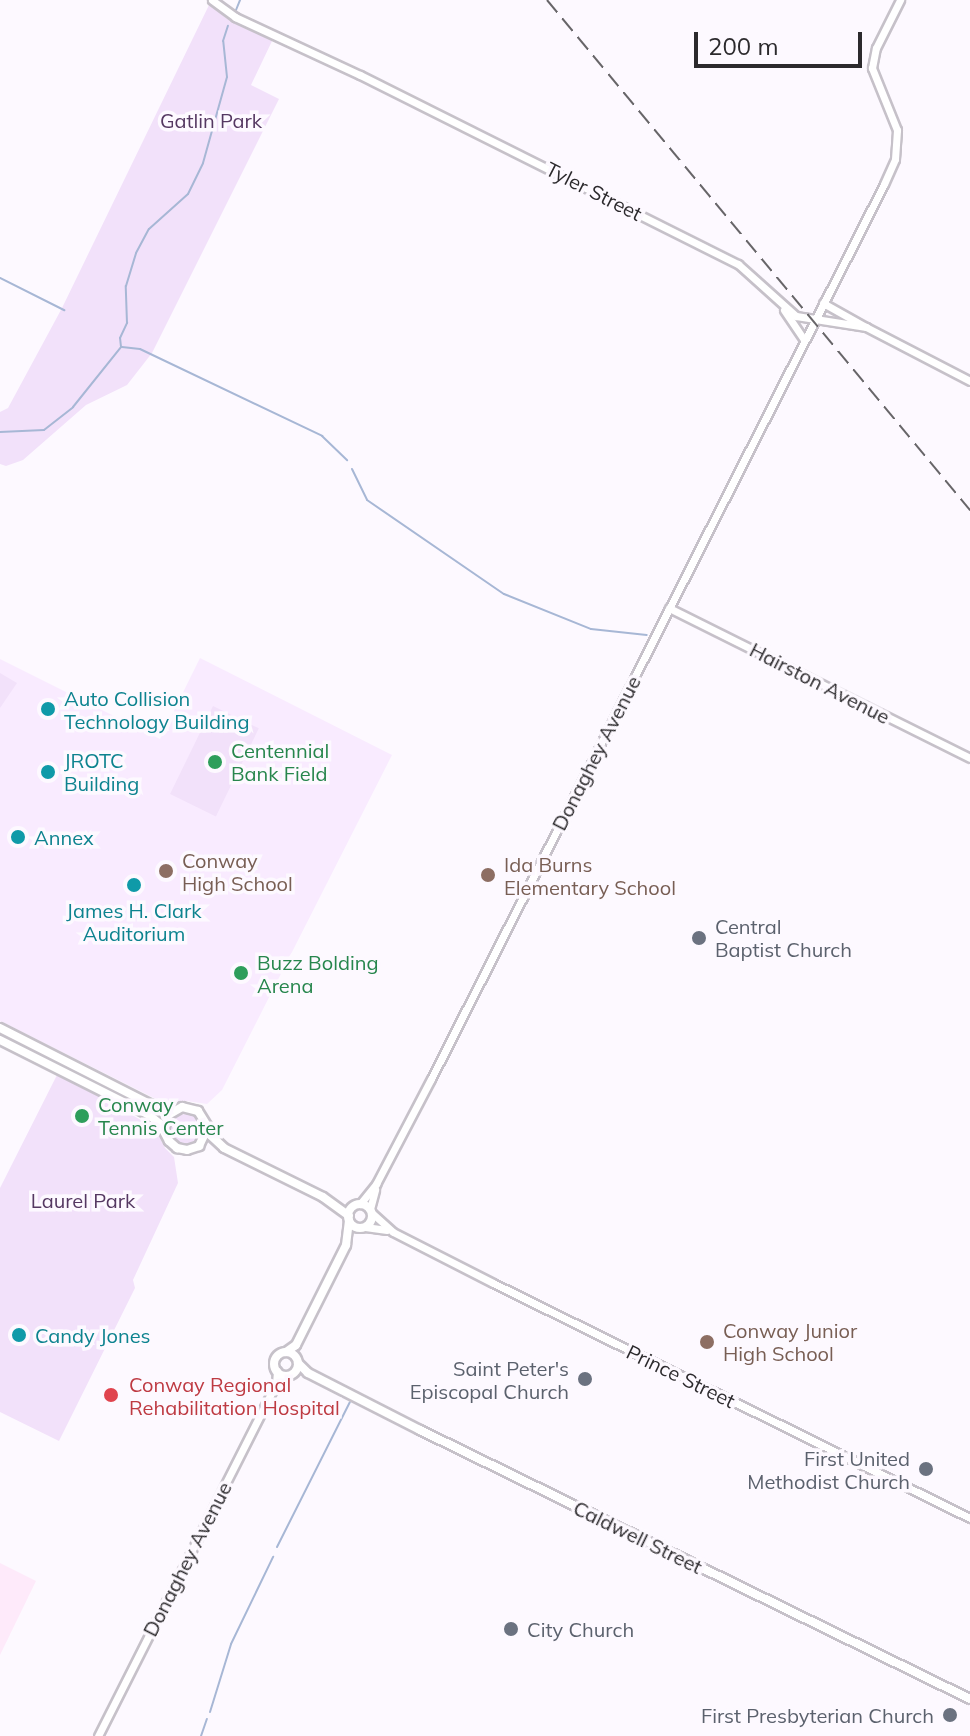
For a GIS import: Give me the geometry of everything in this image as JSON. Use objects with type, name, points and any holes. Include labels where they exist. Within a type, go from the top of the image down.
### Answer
[{"type":"main road","points":[[0,1028],[102,1080]]},
{"type":"main road","points":[[0,1038],[35,1053],[49,1052]]},
{"type":"main road","points":[[0,1038],[149,1115],[177,1148],[187,1150],[202,1144],[224,1148],[323,1197],[364,1227]]},
{"type":"main road","points":[[55,1067],[64,1066],[102,1080],[172,1111],[188,1107],[198,1111],[207,1122],[202,1144]]},
{"type":"main road","points":[[164,1131],[172,1111]]},
{"type":"main road","points":[[207,1132],[224,1148]]},
{"type":"main road","points":[[323,1197],[358,1204],[371,1211]]},
{"type":"main road","points":[[349,1218],[358,1204]]},
{"type":"main road","name":"Donaghey Avenue","points":[[290,1368],[296,1345],[346,1245],[364,1227],[371,1211]]},
{"type":"main road","name":"Donaghey Avenue","points":[[346,1245],[349,1218]]},
{"type":"main road","name":"Donaghey Avenue","points":[[286,1352],[296,1345]]},
{"type":"main road","points":[[286,1352],[276,1357],[290,1368]]},
{"type":"main road","name":"Caldwell Street","points":[[286,1352],[290,1368],[308,1373],[970,1699]]},
{"type":"street","name":"Tyler Street","points":[[212,0],[235,17],[360,75],[738,264],[756,277],[783,308],[814,321],[866,327],[970,381]]},
{"type":"street","name":"Donaghey Avenue","points":[[358,1204],[376,1184],[895,159],[897,130],[872,68],[876,48],[900,0]]},
{"type":"street","points":[[823,303],[866,327]]},
{"type":"street","points":[[783,308],[804,340]]},
{"type":"street","name":"Hairston Avenue","points":[[669,608],[970,758]]},
{"type":"street","name":"Donaghey Avenue","points":[[371,1211],[376,1184]]},
{"type":"street","name":"Prince Street","points":[[371,1211],[393,1232]]},
{"type":"street","name":"Prince Street","points":[[364,1227],[393,1232],[970,1518]]},
{"type":"street","name":"Donaghey Avenue","points":[[98,1736],[276,1383],[290,1368]]},
{"type":"shaded area","name":"Conway High School","points":[[200,658],[392,755],[222,1090],[207,1104],[187,1101],[168,1105],[0,1021],[0,659],[160,739]]},
{"type":"shaded area","points":[[0,1563],[36,1581],[0,1655]]},
{"type":"green space","name":"Gatlin Park","points":[[210,3],[226,18],[273,39],[251,85],[279,99],[152,353],[127,385],[86,405],[23,460],[6,466],[0,464],[0,412],[8,408],[62,308]]},
{"type":"green space","points":[[0,673],[17,683],[0,708]]},
{"type":"green space","name":"Centennial Bank Field","points":[[213,706],[259,728],[216,816],[170,794]]},
{"type":"green space","name":"Laurel Park","points":[[58,1073],[155,1128],[165,1148],[174,1157],[178,1183],[133,1280],[135,1288],[59,1441],[0,1412],[0,1188]]},
{"type":"green space","points":[[186,1114],[197,1118],[201,1129],[197,1140],[186,1144],[175,1140],[171,1129],[175,1118]]},
{"type":"waterway","points":[[236,10],[240,0]]},
{"type":"waterway","points":[[0,432],[44,430],[73,407],[121,347],[120,338],[127,323],[126,286],[136,253],[149,229],[188,194],[203,163],[227,77],[223,41],[228,26]]},
{"type":"waterway","points":[[0,278],[64,310]]},
{"type":"waterway","points":[[122,347],[140,349],[322,436],[347,460]]},
{"type":"waterway","points":[[352,469],[367,500],[504,594],[591,629],[647,635]]},
{"type":"waterway","points":[[277,1547],[350,1402]]},
{"type":"waterway","points":[[210,1712],[231,1644],[273,1557]]},
{"type":"waterway","points":[[201,1736],[207,1719]]},
{"type":"railway","points":[[547,0],[970,510]]},
{"type":"place","name":"Auto Collision Technology Building","points":[[48,709]]},
{"type":"place","name":"Centennial Bank Field","points":[[215,762]]},
{"type":"place","name":"JROTC Building","points":[[48,772]]},
{"type":"place","name":"Annex","points":[[18,837]]},
{"type":"place","name":"Conway High School","points":[[166,871]]},
{"type":"place","name":"Ida Burns Elementary School","points":[[488,875]]},
{"type":"place","name":"James H. Clark Auditorium","points":[[134,885]]},
{"type":"place","name":"Central Baptist Church","points":[[699,938]]},
{"type":"place","name":"Buzz Bolding Arena","points":[[241,973]]},
{"type":"place","name":"Conway Tennis Center","points":[[82,1116]]},
{"type":"place","name":"Candy Jones","points":[[19,1335]]},
{"type":"place","name":"Conway Junior High School","points":[[707,1342]]},
{"type":"place","name":"Saint Peter's Episcopal Church","points":[[585,1379]]},
{"type":"place","name":"Conway Regional Rehabilitation Hospital","points":[[111,1395]]},
{"type":"place","name":"First United Methodist Church","points":[[926,1469]]},
{"type":"place","name":"City Church","points":[[511,1629]]},
{"type":"place","name":"First Presbyterian Church","points":[[950,1715]]}]
